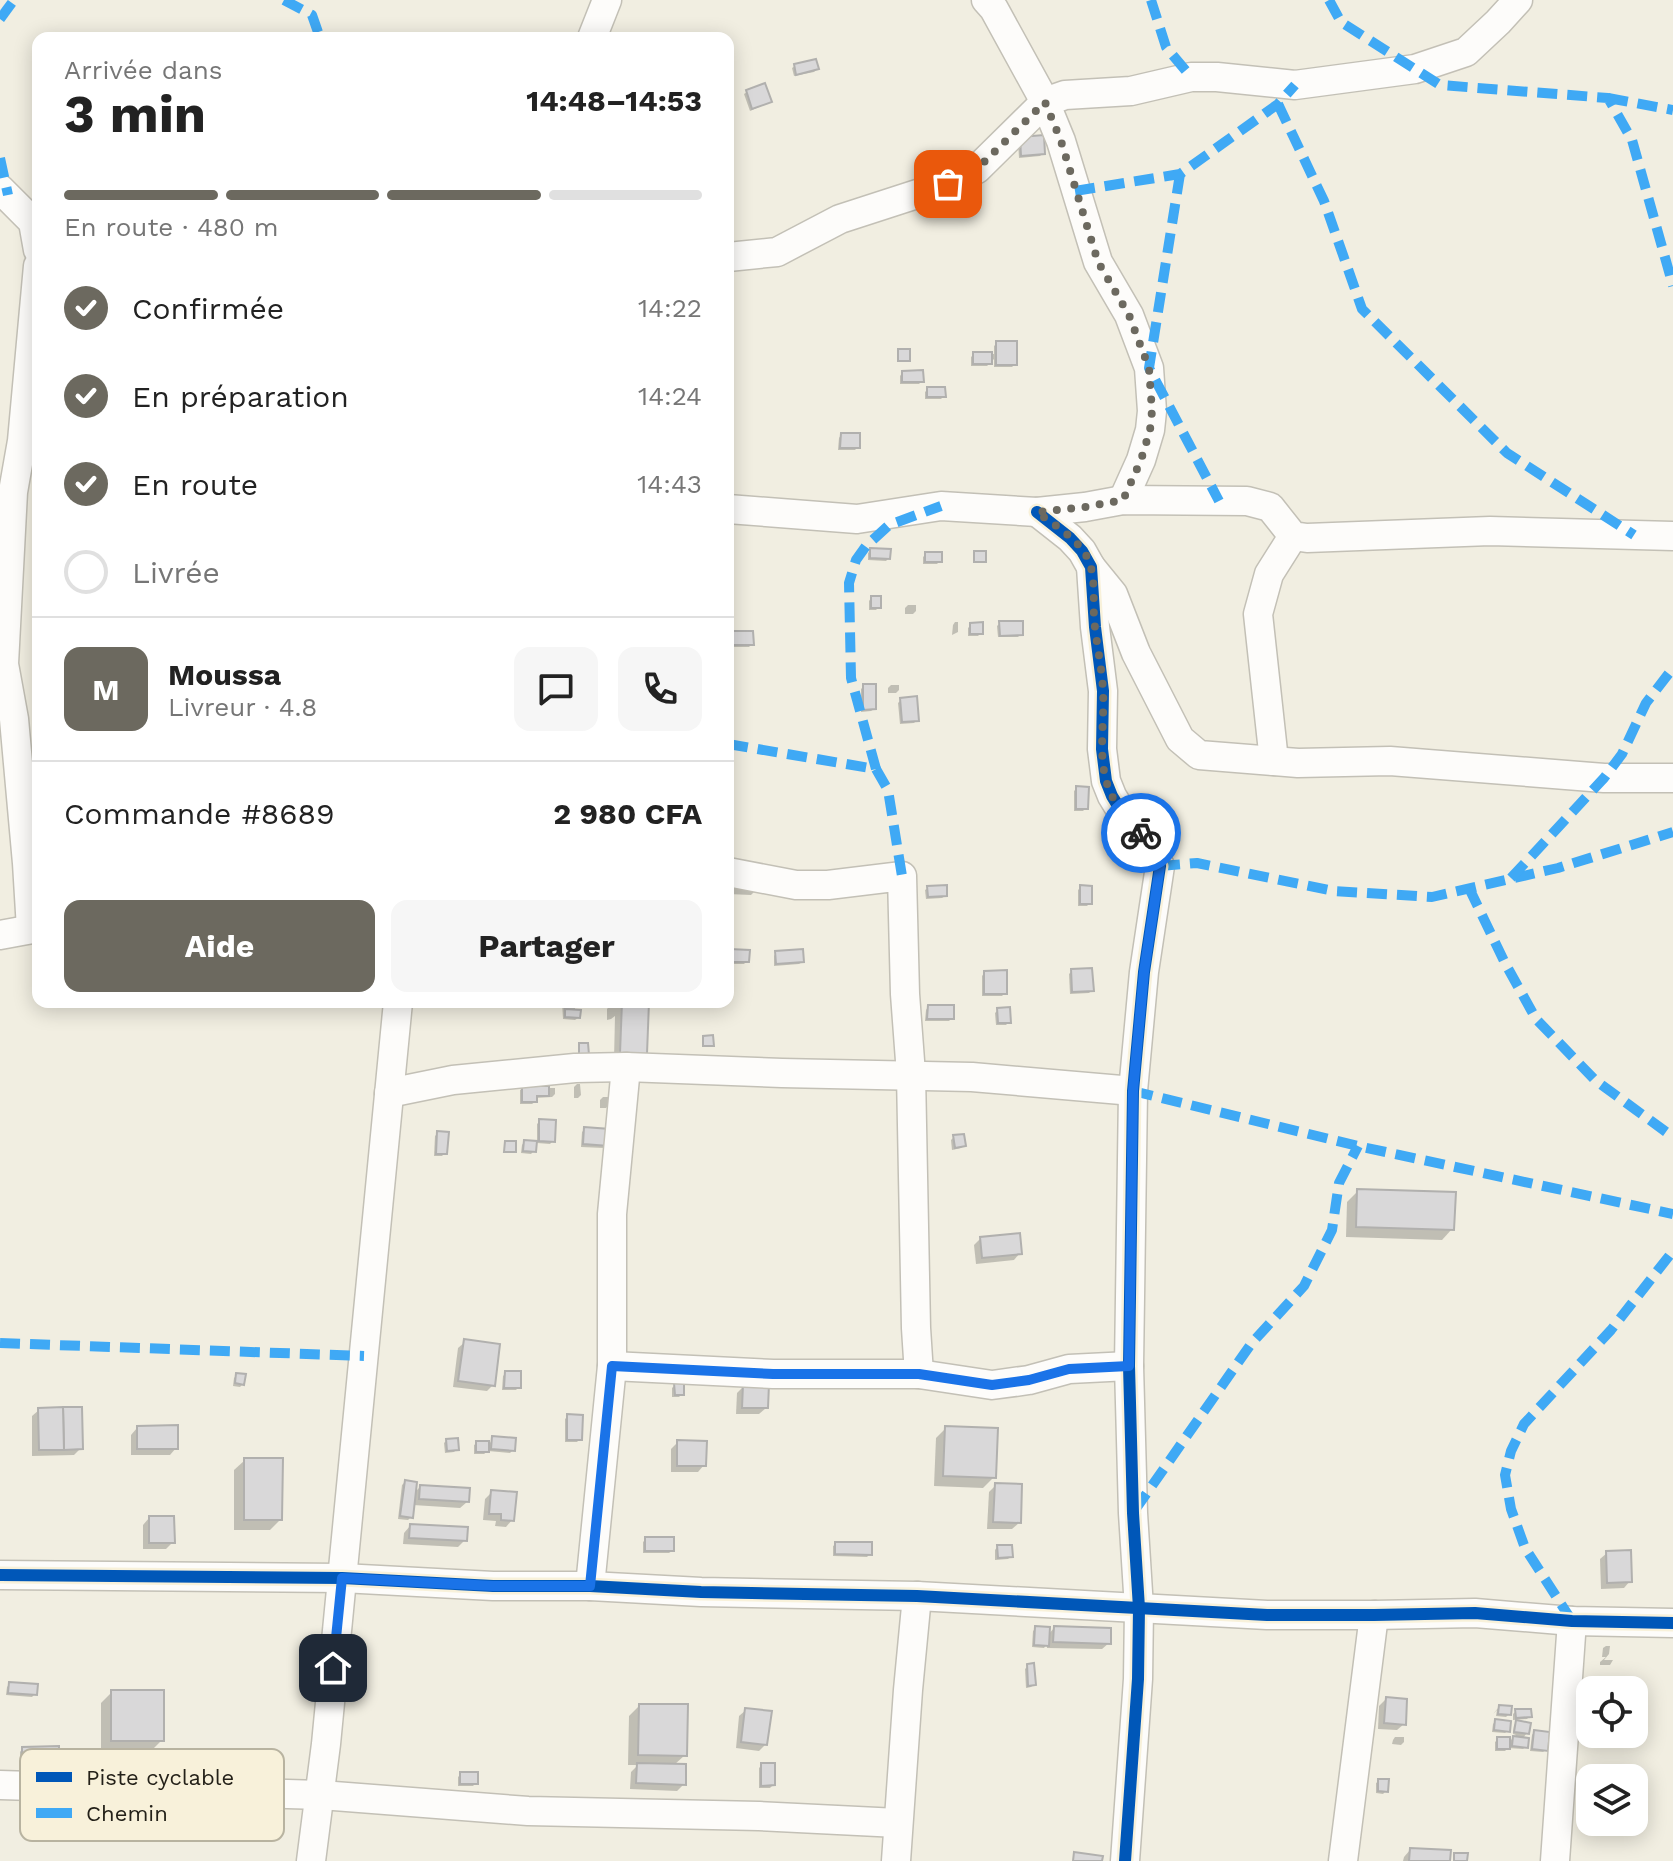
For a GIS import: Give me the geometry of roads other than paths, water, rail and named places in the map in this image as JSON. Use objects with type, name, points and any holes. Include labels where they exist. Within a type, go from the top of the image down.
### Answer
[{"type":"street","points":[[594,32],[607,0]]},
{"type":"street","points":[[986,0],[994,9],[1045,102],[1061,141],[1098,262],[1129,315],[1149,368],[1150,430],[1123,500]]},
{"type":"street","points":[[734,256],[777,252],[840,219],[948,184],[977,169],[1045,102],[1065,95],[1131,91],[1191,77],[1295,85],[1415,69],[1466,52],[1518,0]]},
{"type":"street","points":[[0,189],[32,221]]},
{"type":"street","points":[[32,332],[4,664],[26,723],[27,863],[32,910]]},
{"type":"street","points":[[734,509],[857,519],[941,506],[1037,512],[1123,500],[1247,501],[1270,507],[1293,536],[1318,538],[1490,531],[1673,536]]},
{"type":"street","points":[[1037,512],[1070,538],[1113,594],[1136,653],[1180,739],[1199,755],[1298,763],[1390,761],[1604,778],[1673,778]]},
{"type":"street","points":[[1274,761],[1258,614],[1269,574],[1293,536]]},
{"type":"street","points":[[1091,567],[1103,691],[1102,749],[1106,781],[1116,803],[1143,835],[1160,866],[1144,972],[1133,1091],[1129,1366],[1139,1608],[1138,1679],[1125,1861]]},
{"type":"street","points":[[734,873],[796,885],[828,885],[902,876],[919,1374]]},
{"type":"street","points":[[0,935],[32,929]]},
{"type":"street","points":[[311,1861],[321,1795],[397,1008]]},
{"type":"street","points":[[389,1093],[467,1078],[575,1068],[626,1067],[911,1074],[1133,1091]]},
{"type":"street","points":[[590,1586],[612,1366],[612,1214],[626,1067]]},
{"type":"street","points":[[612,1366],[773,1374],[919,1374],[992,1385],[1029,1380],[1069,1369],[1129,1366]]},
{"type":"street","points":[[0,1575],[342,1578],[493,1586],[917,1596],[1267,1615],[1475,1613],[1572,1621],[1673,1623]]},
{"type":"street","points":[[896,1861],[917,1596]]},
{"type":"street","points":[[1343,1861],[1374,1615]]},
{"type":"street","points":[[1555,1861],[1572,1621]]},
{"type":"street","points":[[0,1785],[20,1786]]},
{"type":"street","points":[[284,1794],[528,1811],[759,1816],[898,1823]]}]
